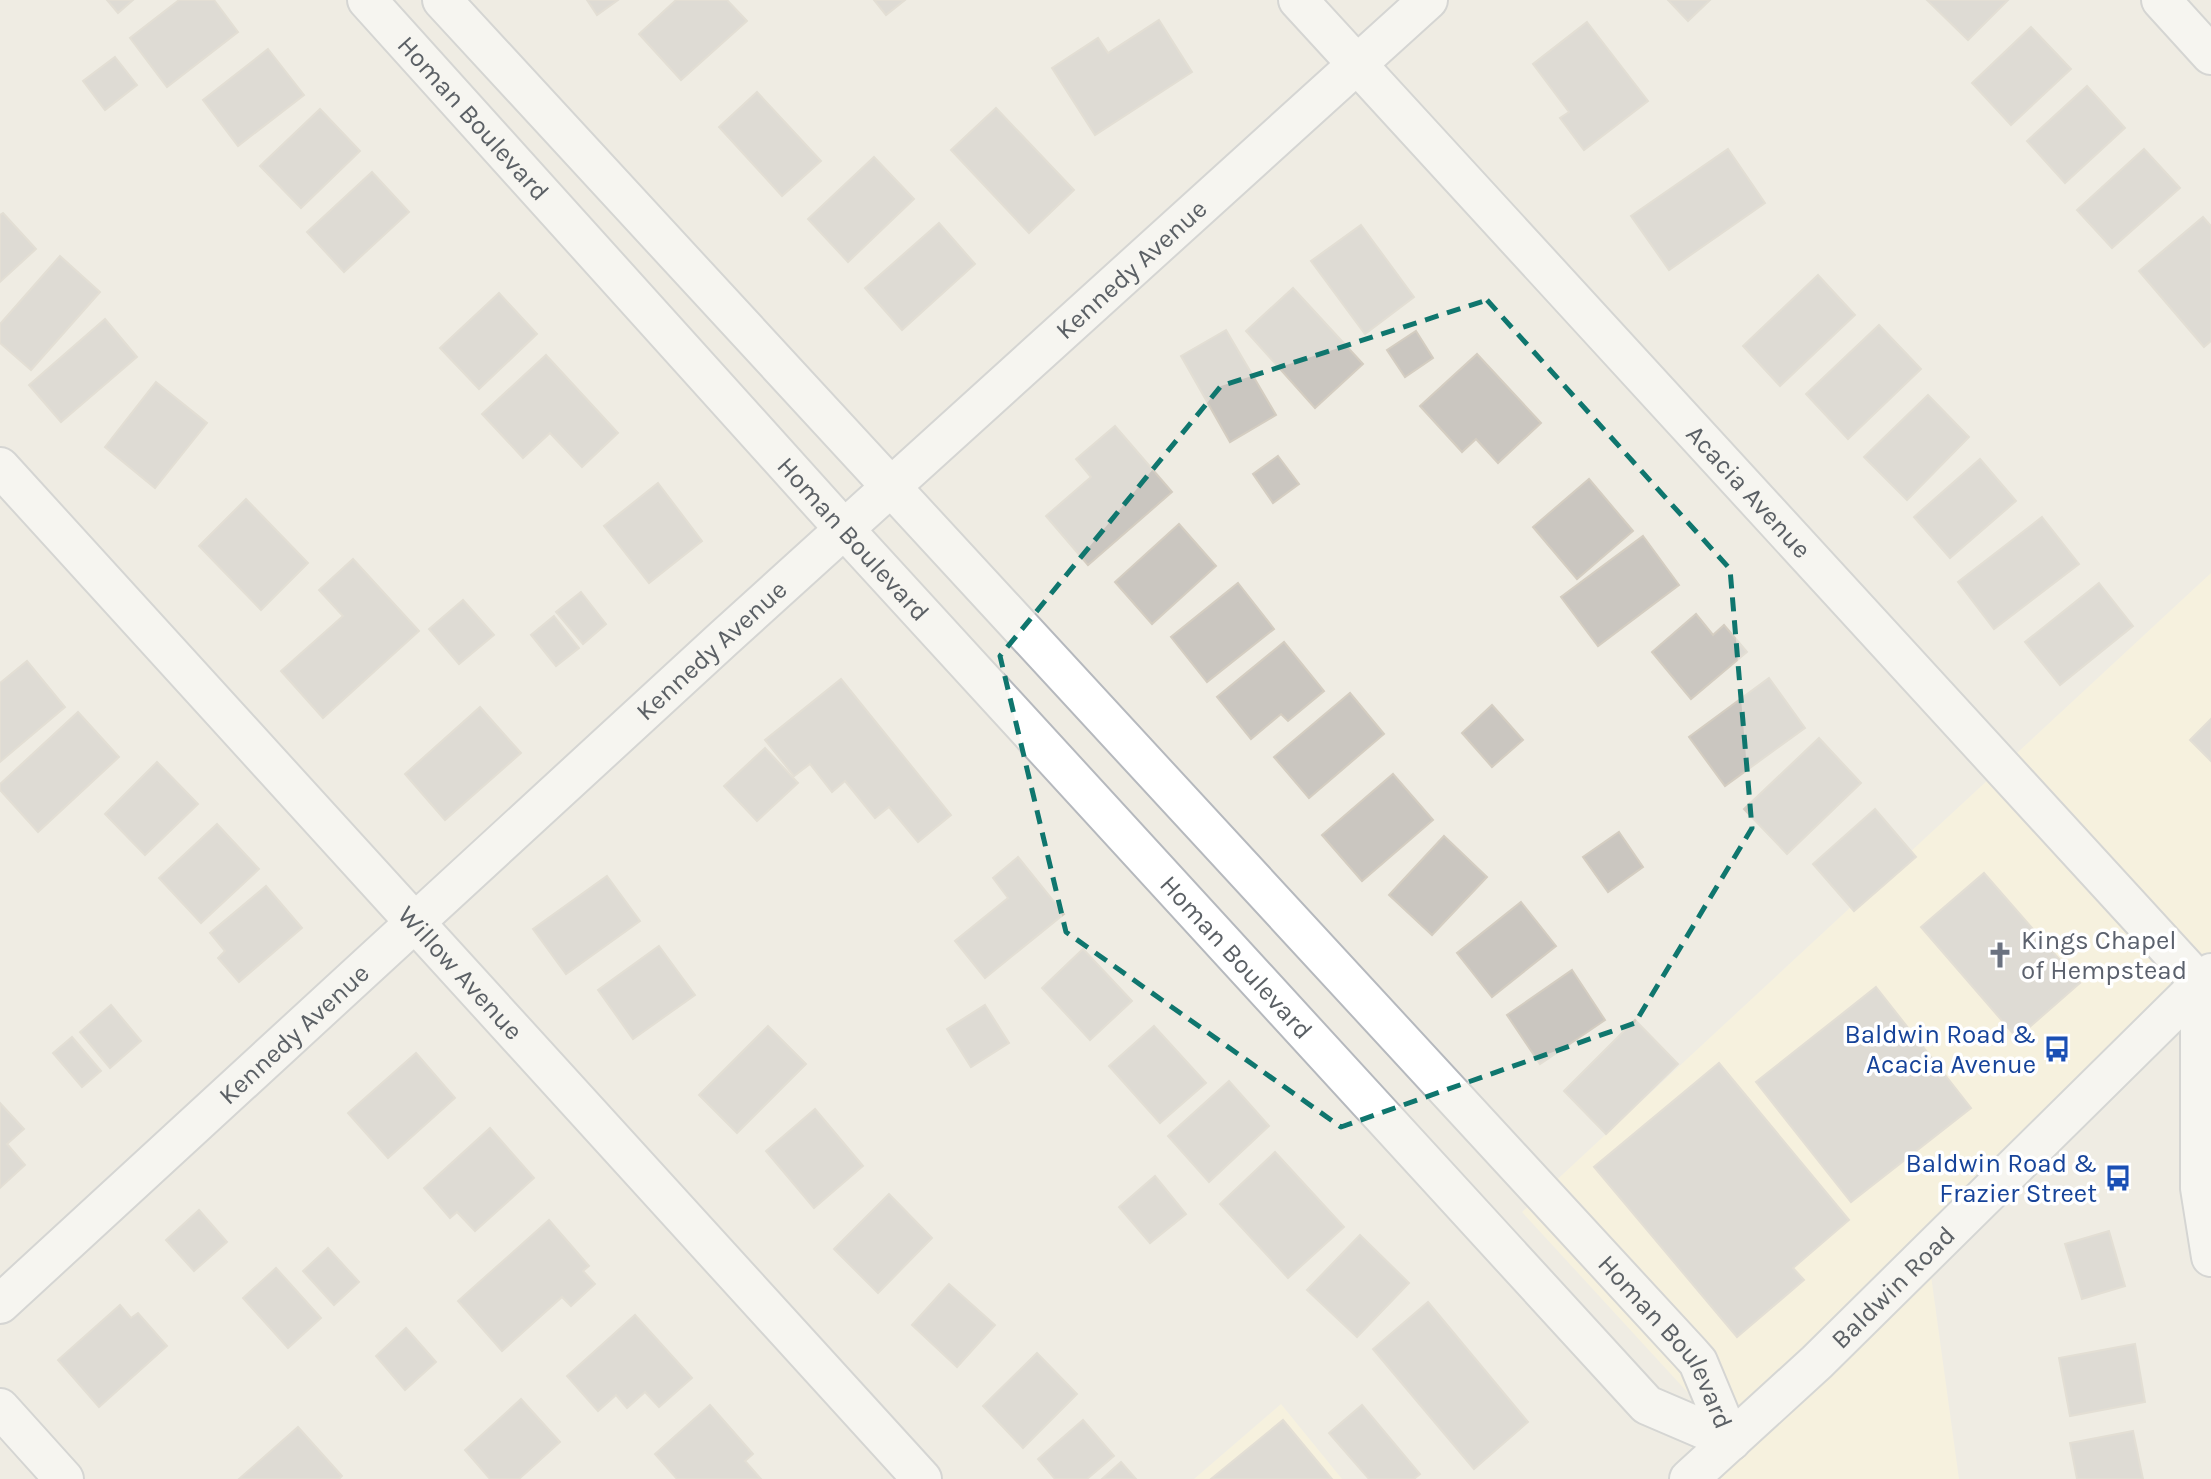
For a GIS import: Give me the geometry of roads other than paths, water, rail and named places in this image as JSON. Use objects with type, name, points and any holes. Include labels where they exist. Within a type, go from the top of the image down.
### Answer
[{"type":"street","name":"Homan Boulevard","points":[[367,0],[845,530],[1647,1405],[1731,1441]]},
{"type":"street","name":"Homan Boulevard","points":[[442,0],[1690,1353],[1698,1362],[1731,1441]]},
{"type":"street","name":"Acacia Avenue","points":[[1298,0],[2207,979]]},
{"type":"street","name":"Kennedy Avenue","points":[[0,1304],[723,639],[1428,0]]},
{"type":"street","points":[[2161,0],[2211,55]]},
{"type":"street","name":"Willow Avenue","points":[[0,467],[922,1479]]},
{"type":"street","points":[[2207,979],[2200,1188],[2211,1256]]},
{"type":"street","name":"Baldwin Road","points":[[1689,1479],[1817,1362],[2207,979]]},
{"type":"street","points":[[0,1408],[64,1479]]},
{"type":"place","name":"Kings Chapel of Hempstead","points":[[2000,955]]},
{"type":"place","name":"Baldwin Road & Acacia Avenue","points":[[2057,1049]]},
{"type":"place","name":"Baldwin Road & Frazier Street","points":[[2118,1178]]}]
